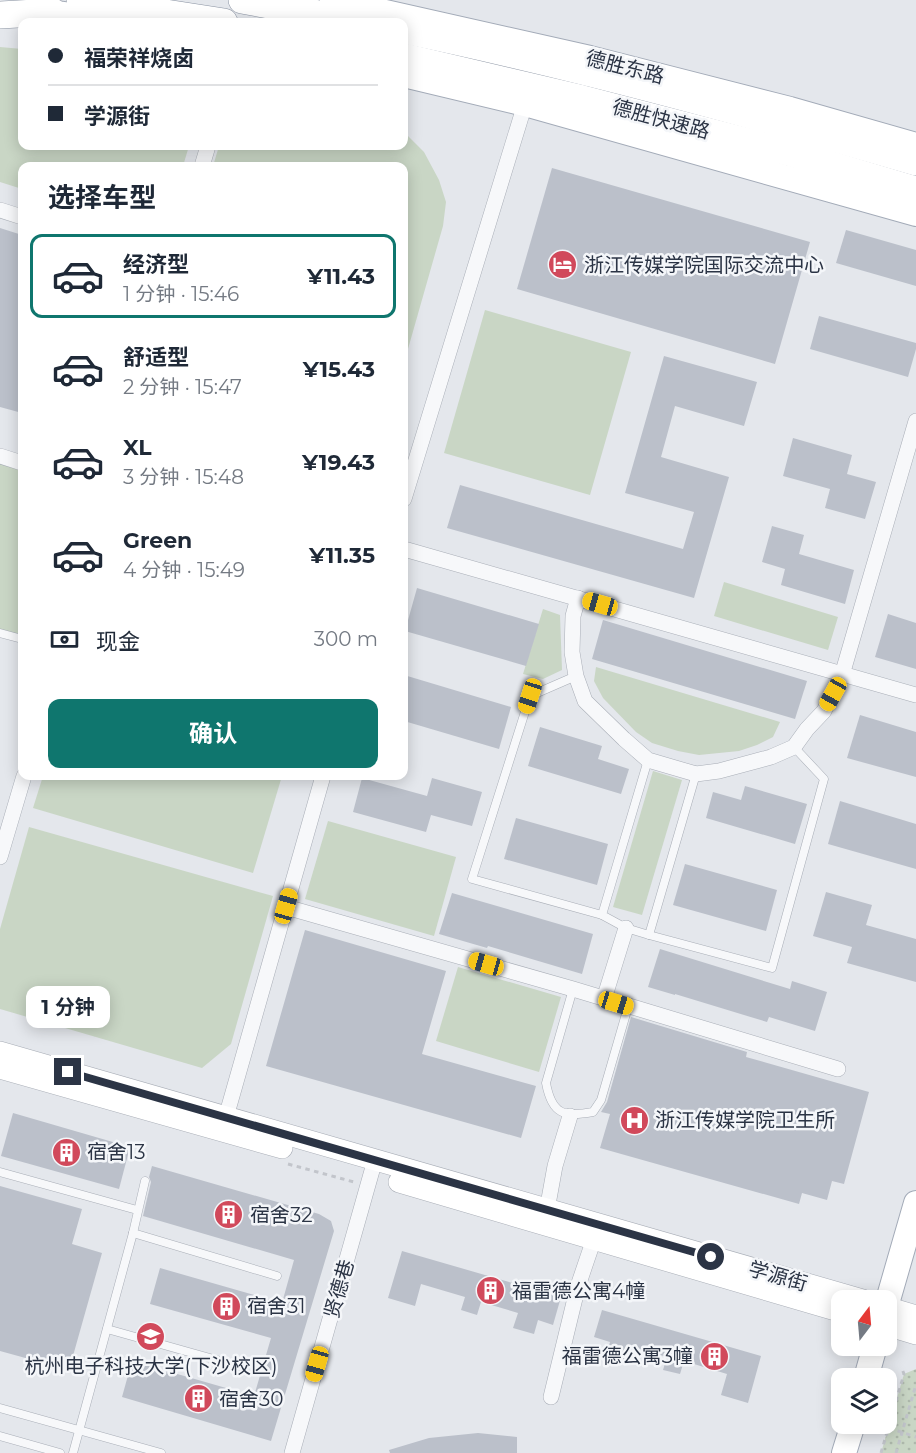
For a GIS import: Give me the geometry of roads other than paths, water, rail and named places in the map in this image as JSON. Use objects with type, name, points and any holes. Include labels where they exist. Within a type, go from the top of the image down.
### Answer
[{"type":"highway","points":[[80,0],[198,18]]},
{"type":"highway","points":[[242,0],[348,5]]},
{"type":"highway","points":[[0,15],[53,12]]},
{"type":"highway","name":"德胜快速路","points":[[408,31],[587,72],[789,125],[916,162]]},
{"type":"highway","name":"德胜快速路","points":[[408,58],[583,99],[791,153],[916,190]]},
{"type":"main road","points":[[0,4],[94,18]]},
{"type":"main road","name":"德胜东路","points":[[348,5],[407,18]]},
{"type":"main road","name":"德胜东路","points":[[408,18],[590,58],[790,109],[916,146]]},
{"type":"main road","points":[[408,76],[525,104],[916,214]]},
{"type":"main road","name":"学源街","points":[[0,1052],[226,1117],[373,1167],[596,1232],[831,1308]]},
{"type":"main road","name":"学源街","points":[[0,1068],[373,1167],[548,1210],[596,1232],[831,1292]]},
{"type":"main road","points":[[892,1290],[916,1203]]},
{"type":"main road","points":[[897,1310],[916,1316]]},
{"type":"main road","points":[[897,1328],[916,1334]]},
{"type":"main road","points":[[844,1453],[850,1434]]},
{"type":"street","points":[[408,486],[525,104]]},
{"type":"street","points":[[0,210],[18,216]]},
{"type":"street","points":[[578,598],[573,616],[572,652],[576,676],[585,701],[624,740],[648,760],[696,774],[746,764],[794,747],[824,711],[842,675],[916,421]]},
{"type":"street","points":[[0,456],[18,462]]},
{"type":"street","points":[[408,550],[916,695]]},
{"type":"street","points":[[0,857],[23,780]]},
{"type":"street","points":[[226,1117],[322,780]]},
{"type":"street","points":[[286,906],[838,1069]]},
{"type":"street","points":[[604,999],[626,928]]},
{"type":"street","points":[[548,1210],[555,1166],[570,1116]]},
{"type":"street","name":"贤德巷","points":[[292,1453],[373,1167]]},
{"type":"street","points":[[551,1397],[578,1286],[596,1232]]},
{"type":"lane","points":[[0,633],[18,638]]},
{"type":"lane","points":[[576,676],[530,696],[472,879],[602,915],[626,928],[649,935],[772,968],[825,779],[794,747]]},
{"type":"lane","points":[[602,915],[648,760]]},
{"type":"lane","points":[[649,935],[696,774]]},
{"type":"lane","points":[[573,989],[546,1083],[548,1096],[555,1107],[570,1116],[593,1112],[601,1100],[628,1007]]},
{"type":"lane","points":[[0,1172],[137,1210]]},
{"type":"lane","points":[[74,1453],[133,1233],[144,1181]]},
{"type":"lane","points":[[133,1233],[277,1276]]},
{"type":"lane","points":[[107,1329],[242,1367]]},
{"type":"lane","points":[[0,1408],[161,1453]]},
{"type":"lane","points":[[0,1436],[60,1453]]},
{"type":"place","name":"浙江传媒学院国际交流中心","points":[[563,265]]},
{"type":"place","name":"浙江传媒学院卫生所","points":[[634,1120]]},
{"type":"place","name":"宿舍13","points":[[66,1152]]},
{"type":"place","name":"宿舍32","points":[[229,1215]]},
{"type":"place","name":"福雷德公寓4幢","points":[[491,1291]]},
{"type":"place","name":"宿舍31","points":[[226,1306]]},
{"type":"place","name":"杭州电子科技大学(下沙校区)","points":[[151,1336]]},
{"type":"place","name":"福雷德公寓3幢","points":[[714,1356]]},
{"type":"place","name":"宿舍30","points":[[198,1399]]}]
